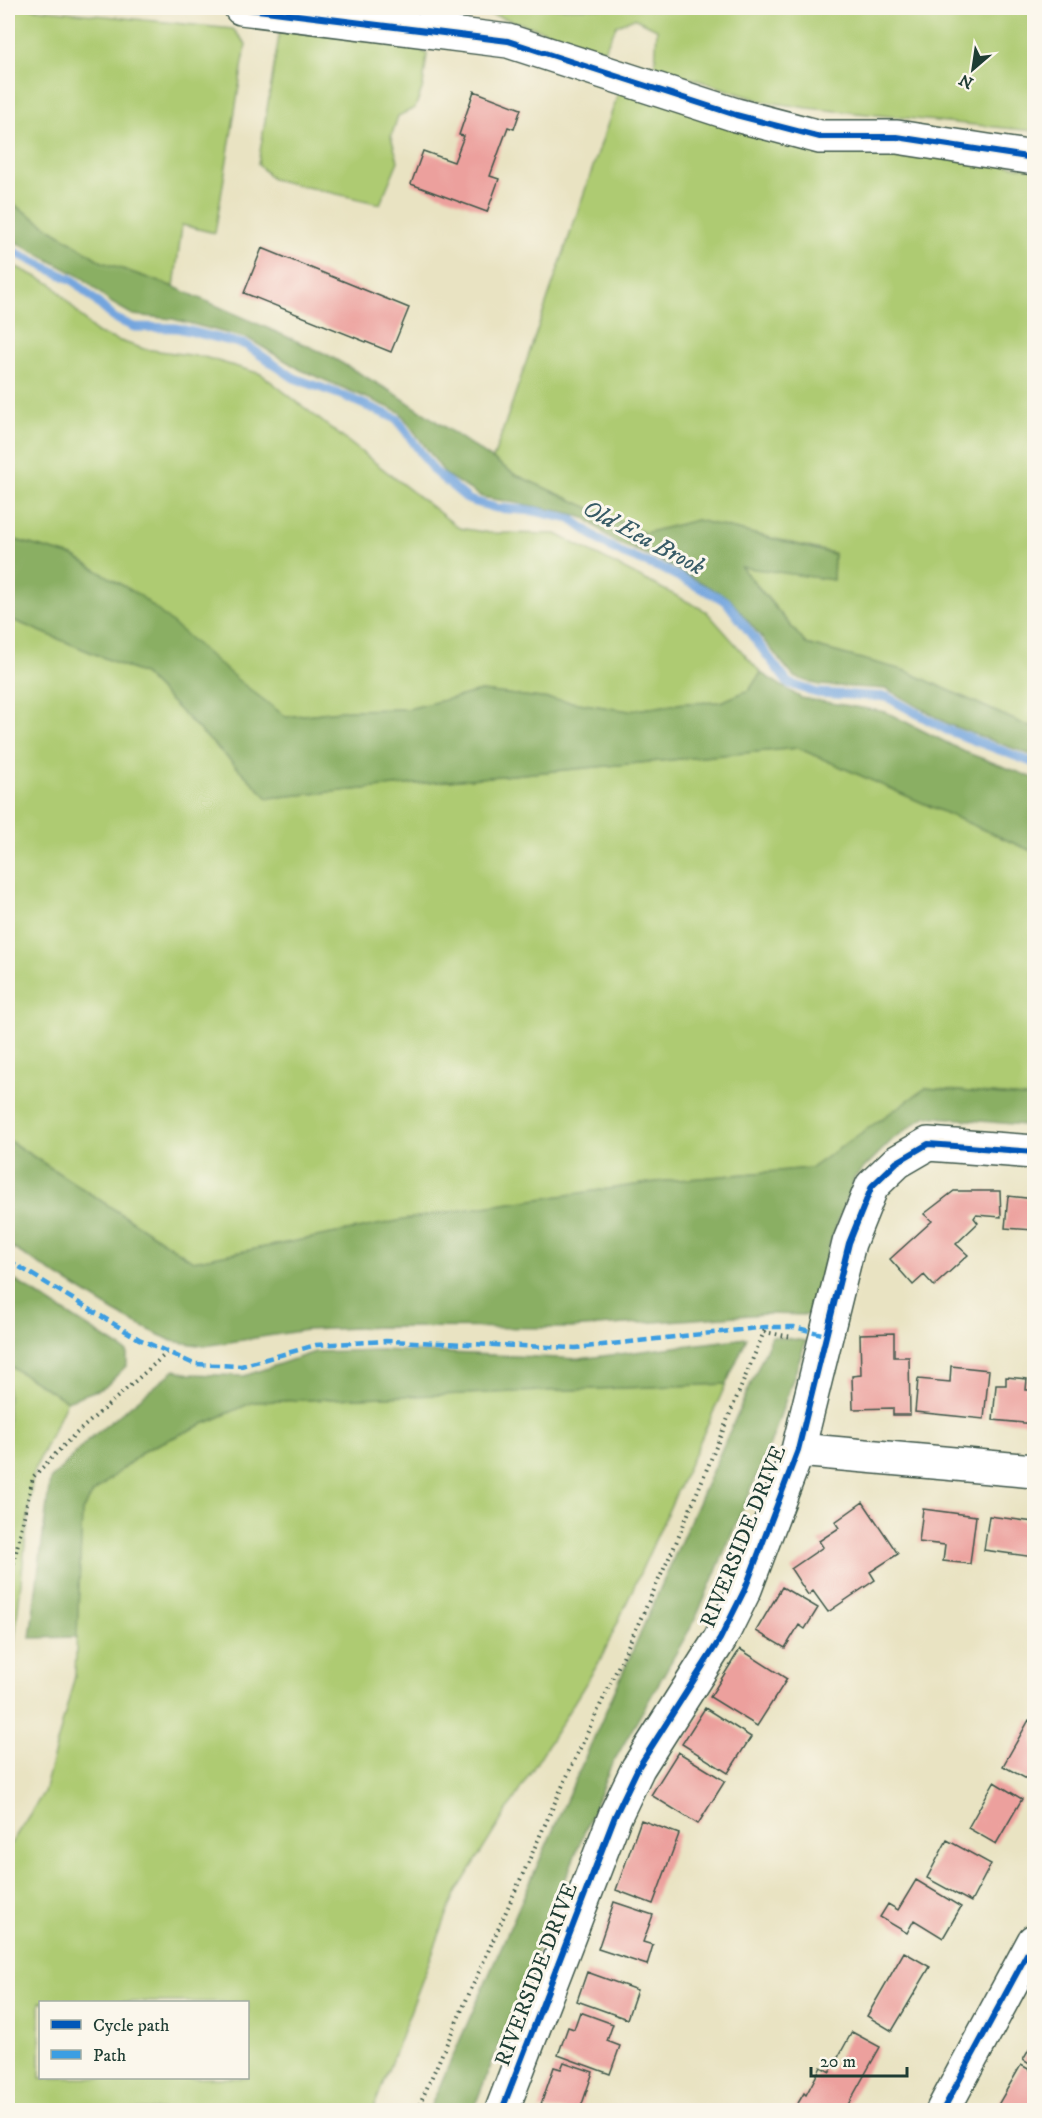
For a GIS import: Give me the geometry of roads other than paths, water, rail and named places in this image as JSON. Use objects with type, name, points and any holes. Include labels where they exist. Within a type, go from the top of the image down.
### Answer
[{"type":"street","points":[[241,8],[508,40],[736,115],[820,137],[897,137],[1035,158]]},
{"type":"street","name":"RIVERSIDE DRIVE","points":[[502,2110],[615,1816],[638,1767],[720,1639],[745,1589],[798,1450],[849,1243],[872,1186],[897,1162],[928,1144],[1035,1152]]},
{"type":"street","points":[[798,1450],[1035,1472]]},
{"type":"street","points":[[943,2110],[1035,1941]]},
{"type":"waterway","name":"Old Eea Brook","points":[[8,249],[74,281],[114,318],[134,327],[177,328],[246,345],[294,378],[397,419],[434,471],[469,500],[496,508],[534,511],[571,519],[605,544],[663,569],[726,601],[788,683],[817,693],[887,697],[947,730],[1034,763]]}]
